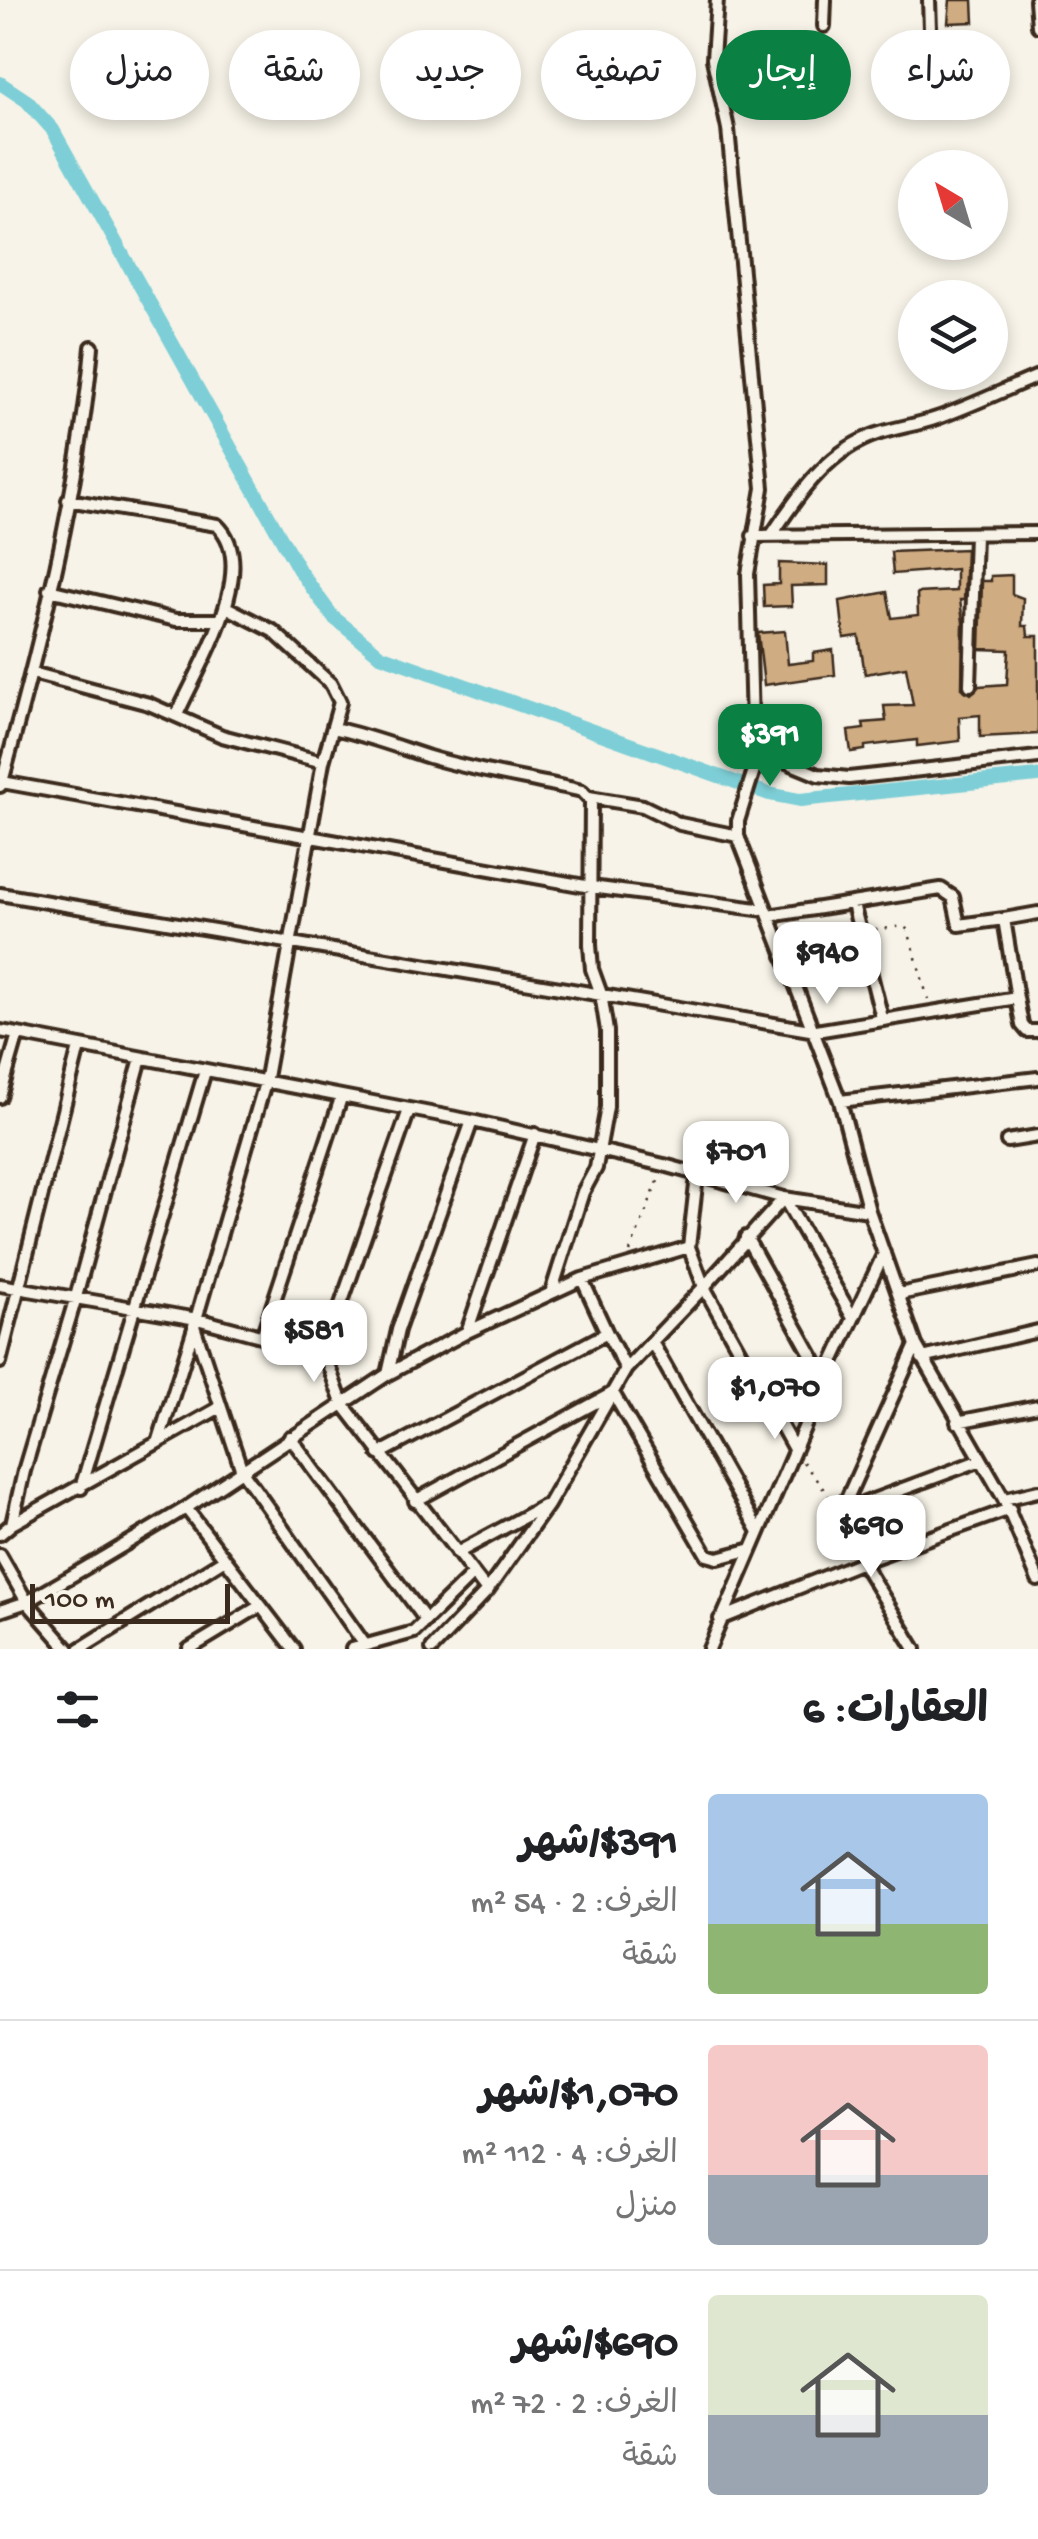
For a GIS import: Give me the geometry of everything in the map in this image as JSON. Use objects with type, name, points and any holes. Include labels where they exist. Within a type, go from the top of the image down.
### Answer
[{"type":"street","points":[[716,0],[712,59],[728,129],[763,488],[748,574],[752,726],[760,755],[742,807],[738,836],[816,1031],[916,1346],[1007,1504],[1036,1564],[1038,1580]]},
{"type":"street","points":[[824,26],[825,0]]},
{"type":"street","points":[[930,0],[930,29]]},
{"type":"street","points":[[1036,0],[1038,26]]},
{"type":"street","points":[[92,347],[85,413],[32,673],[1,784],[590,888],[767,913],[942,890],[952,897],[959,925],[1038,913]]},
{"type":"street","points":[[771,536],[799,493],[840,454],[859,442],[933,420],[1038,376]]},
{"type":"street","points":[[68,500],[217,525],[228,537],[233,586],[177,715]]},
{"type":"street","points":[[752,536],[1038,534]]},
{"type":"street","points":[[970,685],[975,535]]},
{"type":"street","points":[[48,590],[176,620],[220,620]]},
{"type":"street","points":[[159,1441],[266,1082],[323,762],[340,702],[331,684],[268,627],[226,607]]},
{"type":"street","points":[[32,673],[120,695],[222,736],[323,762]]},
{"type":"street","points":[[333,728],[431,757],[582,791],[593,807],[591,963],[607,1031],[608,1070],[601,1151],[592,1179],[583,1192],[551,1293]]},
{"type":"street","points":[[760,755],[818,775],[850,778],[1038,758]]},
{"type":"street","points":[[589,797],[643,806],[680,824],[738,836]]},
{"type":"street","points":[[0,894],[816,1031],[1017,998]]},
{"type":"street","points":[[854,904],[882,1018]]},
{"type":"street","points":[[1004,919],[1022,1024],[1027,1031],[1038,1031]]},
{"type":"street","points":[[783,956],[862,932]]},
{"type":"street","points":[[0,1031],[472,1120],[784,1198],[870,1211]]},
{"type":"street","points":[[0,1097],[18,1034]]},
{"type":"street","points":[[0,1362],[79,1046]]},
{"type":"street","points":[[12,1524],[142,1058]]},
{"type":"street","points":[[81,1488],[205,1070]]},
{"type":"street","points":[[840,1101],[1038,1078]]},
{"type":"street","points":[[262,1337],[341,1098]]},
{"type":"street","points":[[409,1110],[324,1353],[342,1403],[487,1590]]},
{"type":"street","points":[[388,1374],[398,1330],[472,1120]]},
{"type":"street","points":[[467,1332],[535,1134]]},
{"type":"street","points":[[1007,1140],[1038,1136]]},
{"type":"street","points":[[697,1176],[689,1247],[704,1287],[794,1449]]},
{"type":"street","points":[[414,1632],[430,1649],[487,1590],[548,1504],[626,1369],[784,1198]]},
{"type":"street","points":[[784,1198],[853,1318]]},
{"type":"street","points":[[746,1237],[825,1379]]},
{"type":"street","points":[[0,1610],[27,1602],[186,1508],[388,1374],[467,1332],[582,1279],[689,1247]]},
{"type":"street","points":[[708,1649],[884,1253]]},
{"type":"street","points":[[899,1294],[1038,1266]]},
{"type":"street","points":[[582,1279],[626,1369]]},
{"type":"street","points":[[0,1285],[136,1308],[324,1353]]},
{"type":"street","points":[[195,1323],[242,1471],[365,1645]]},
{"type":"street","points":[[922,1358],[1038,1331]]},
{"type":"street","points":[[379,1454],[608,1333]]},
{"type":"street","points":[[653,1344],[758,1530]]},
{"type":"street","points":[[841,1512],[916,1346]]},
{"type":"street","points":[[415,1501],[613,1393]]},
{"type":"street","points":[[613,1393],[707,1555],[718,1558],[752,1549]]},
{"type":"street","points":[[957,1422],[1038,1406]]},
{"type":"street","points":[[0,1534],[220,1408]]},
{"type":"street","points":[[290,1437],[426,1619]]},
{"type":"street","points":[[841,1512],[981,1460]]},
{"type":"street","points":[[719,1619],[1038,1492]]},
{"type":"street","points":[[457,1553],[548,1504]]},
{"type":"street","points":[[186,1508],[294,1649]]},
{"type":"street","points":[[0,1556],[27,1602],[68,1649]]},
{"type":"street","points":[[80,1649],[225,1559]]},
{"type":"street","points":[[862,1562],[915,1649]]},
{"type":"street","points":[[352,1649],[414,1632],[473,1574]]},
{"type":"street","points":[[189,1649],[260,1606]]},
{"type":"path","points":[[862,932],[906,927],[930,1010]]},
{"type":"path","points":[[624,1266],[664,1165]]},
{"type":"path","points":[[794,1449],[841,1512]]},
{"type":"building","points":[[950,0],[973,0],[974,22],[948,23]]},
{"type":"building","points":[[966,549],[964,600],[960,600],[962,688],[971,694],[979,686],[1007,684],[1009,650],[980,649],[982,581],[991,581],[991,576],[1012,575],[1012,594],[1023,598],[1022,626],[1027,626],[1028,636],[1038,636],[1038,734],[980,737],[980,715],[959,717],[960,741],[917,746],[917,740],[865,746],[865,750],[851,752],[848,731],[864,729],[863,723],[886,721],[884,706],[913,705],[906,667],[865,674],[859,636],[844,638],[840,601],[887,592],[892,618],[918,615],[917,593],[956,591],[956,569],[893,574],[891,552]]},
{"type":"building","points":[[779,563],[828,565],[828,585],[791,586],[792,606],[764,607],[763,585],[779,584]]},
{"type":"building","points":[[785,631],[788,664],[813,661],[813,653],[833,650],[835,675],[764,685],[758,633]]},
{"type":"waterway","points":[[0,83],[27,101],[53,130],[299,570],[333,617],[380,655],[769,794],[800,800],[1038,776]]}]
